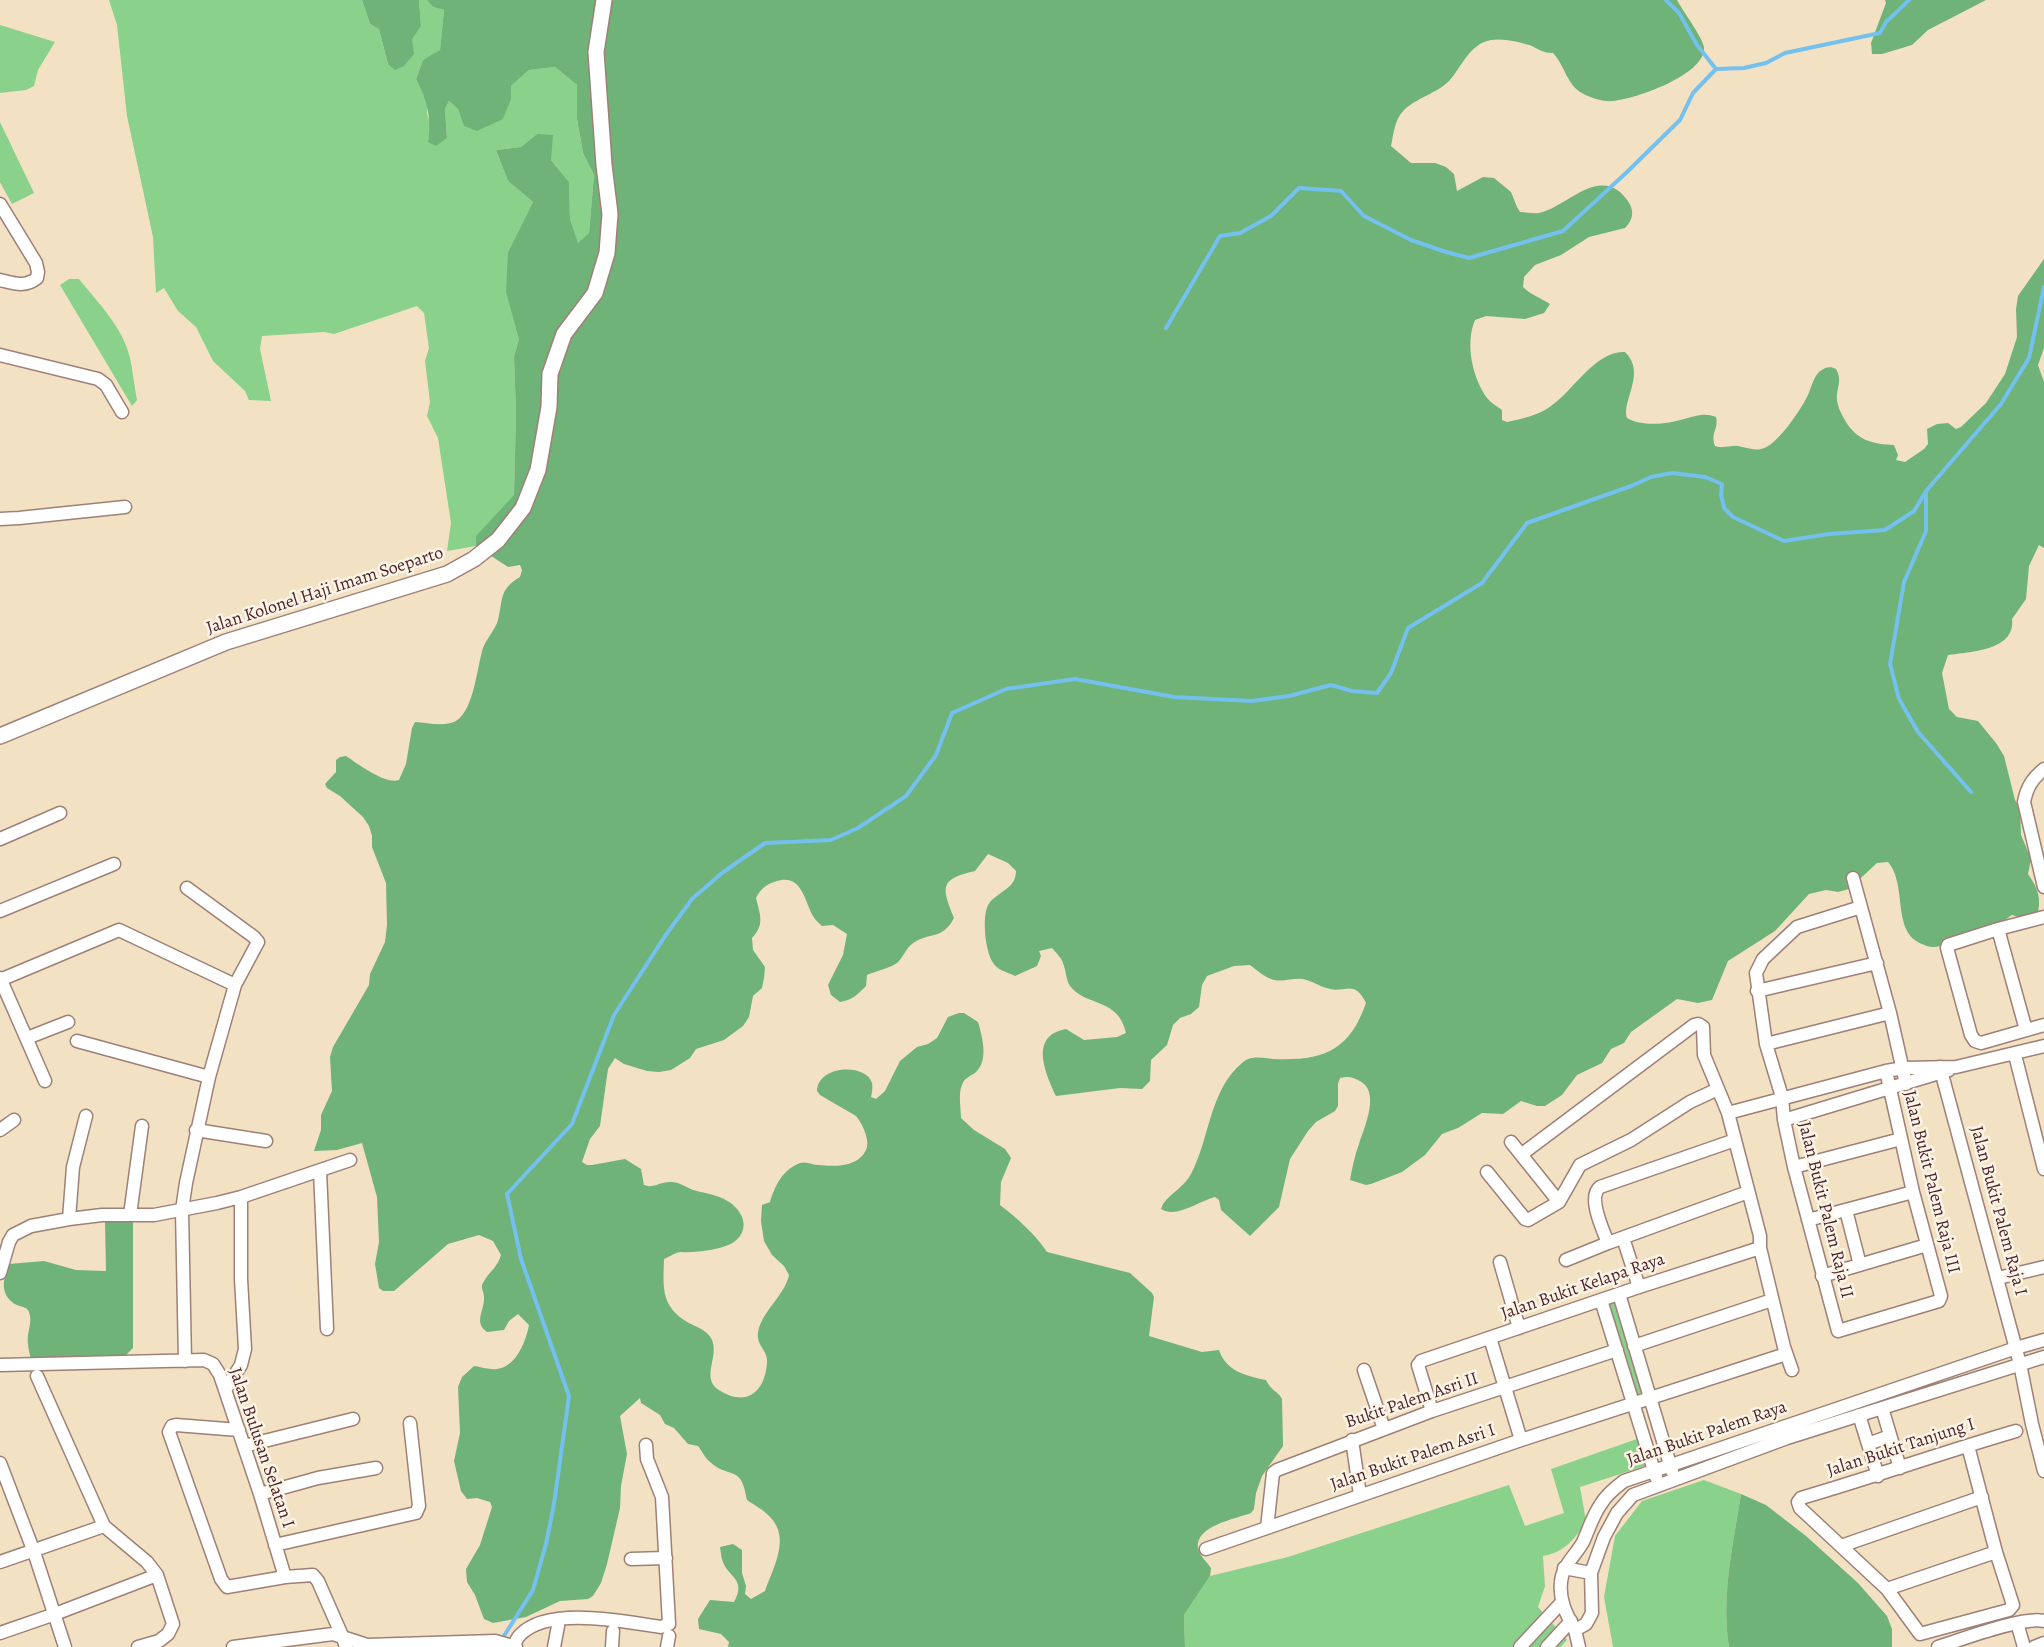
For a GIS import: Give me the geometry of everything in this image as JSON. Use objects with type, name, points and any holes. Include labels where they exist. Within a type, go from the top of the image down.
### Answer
[{"type":"main road","name":"Jalan Kolonel Haji Imam Soeparto","points":[[0,736],[226,642],[447,574],[474,560],[498,540],[522,508],[538,470],[549,407],[550,374],[564,334],[595,293],[607,253],[610,214],[596,52],[604,0]]},
{"type":"street","points":[[0,204],[36,262],[38,272],[37,278],[28,284],[0,280]]},
{"type":"street","points":[[0,355],[98,379],[106,385],[122,412]]},
{"type":"street","points":[[0,519],[125,507]]},
{"type":"street","points":[[2044,769],[2034,777],[2027,788],[2024,802],[2044,887]]},
{"type":"street","points":[[0,839],[60,813]]},
{"type":"street","points":[[0,911],[114,864]]},
{"type":"street","points":[[1853,878],[1890,1013],[1906,1084]]},
{"type":"street","points":[[185,1361],[182,1210],[196,1130],[235,985],[258,942],[187,888]]},
{"type":"street","name":"Jalan Bukit Palem Raja II","points":[[1838,1331],[1794,1167],[1784,1120],[1782,1097],[1766,1044],[1756,973],[1758,965],[1797,927],[1861,907]]},
{"type":"street","points":[[2044,917],[1950,943],[1947,948],[1971,1035],[1975,1041],[1981,1043],[2044,1025]]},
{"type":"street","points":[[1998,929],[2026,1030]]},
{"type":"street","points":[[45,1081],[0,979],[119,930],[132,934],[235,985]]},
{"type":"street","points":[[1758,991],[1877,963]]},
{"type":"street","points":[[1766,1044],[1890,1013]]},
{"type":"street","points":[[27,1038],[68,1022]]},
{"type":"street","points":[[1522,1154],[1694,1025],[1698,1024],[1703,1027],[1704,1055],[1729,1118],[1760,1236],[1760,1248],[1772,1300],[1792,1370]]},
{"type":"street","points":[[77,1041],[209,1077]]},
{"type":"street","points":[[1784,1120],[1906,1084],[1941,1070],[2014,1055],[2044,1046]]},
{"type":"street","points":[[2014,1055],[2044,1169]]},
{"type":"street","points":[[1729,1118],[1782,1097],[1886,1071],[1904,1068],[1941,1070]]},
{"type":"street","name":"Jalan Bukit Palem Raja I","points":[[1941,1070],[2039,1434],[2044,1471]]},
{"type":"street","name":"Jalan Bukit Palem Raja III","points":[[1838,1331],[1938,1301],[1941,1296],[1913,1192],[1886,1071]]},
{"type":"street","points":[[1487,1172],[1525,1219],[1532,1218],[1559,1202],[1580,1166],[1630,1140],[1690,1102],[1718,1089]]},
{"type":"street","points":[[69,1219],[73,1167],[86,1116]]},
{"type":"street","points":[[0,1130],[14,1120]]},
{"type":"street","points":[[130,1215],[142,1126]]},
{"type":"street","points":[[196,1130],[266,1141]]},
{"type":"street","points":[[1794,1167],[1901,1139]]},
{"type":"street","points":[[1608,1243],[1599,1222],[1595,1191],[1600,1187],[1735,1140]]},
{"type":"street","points":[[1511,1142],[1559,1202]]},
{"type":"street","points":[[0,1273],[13,1235],[31,1226],[69,1219],[154,1215],[182,1210],[241,1197],[350,1160]]},
{"type":"street","points":[[320,1171],[327,1329]]},
{"type":"street","points":[[1566,1260],[1748,1192]]},
{"type":"street","points":[[1808,1220],[1913,1192]]},
{"type":"street","points":[[225,1390],[238,1371],[245,1348],[241,1279],[241,1197]]},
{"type":"street","points":[[1846,1210],[1860,1265]]},
{"type":"street","points":[[1623,1238],[1639,1287]]},
{"type":"street","points":[[1822,1276],[1927,1245]]},
{"type":"street","name":"Jalan Bukit Kelapa Raya","points":[[1432,1411],[1419,1362],[1760,1248]]},
{"type":"street","points":[[1500,1262],[1519,1328]]},
{"type":"street","points":[[1998,1278],[2044,1267]]},
{"type":"street","points":[[1619,1294],[1674,1479]]},
{"type":"street","points":[[1601,1300],[1658,1484]]},
{"type":"street","points":[[1634,1346],[1772,1300]]},
{"type":"street","points":[[1490,1338],[1521,1440]]},
{"type":"street","name":"Jalan Bukit Palem Raya","points":[[1545,1647],[1573,1625],[1586,1624],[1592,1613],[1591,1573],[1604,1538],[1622,1506],[1634,1495],[1658,1484],[1787,1438],[1859,1415],[1875,1406],[2016,1348],[2044,1340]]},
{"type":"street","name":"Bukit Palem Asri II","points":[[1267,1528],[1273,1473],[1284,1467],[1432,1411],[1617,1350]]},
{"type":"street","name":"Jalan Bukit Palem Asri I","points":[[1206,1549],[1633,1402],[1786,1354]]},
{"type":"street","name":"Jalan Bukit Palem Raya","points":[[1564,1568],[1582,1543],[1601,1503],[1624,1481],[1670,1465],[2044,1357]]},
{"type":"street","name":"Jalan Bulusan Selatan I","points":[[0,1365],[204,1360],[213,1364],[220,1375],[239,1430],[285,1577]]},
{"type":"street","points":[[1364,1370],[1384,1429]]},
{"type":"street","points":[[37,1376],[104,1526],[147,1562],[157,1575],[172,1624],[168,1634],[159,1641],[138,1647]]},
{"type":"street","points":[[1875,1406],[1890,1436],[1900,1468]]},
{"type":"street","points":[[1859,1415],[1878,1476]]},
{"type":"street","points":[[244,1446],[353,1419]]},
{"type":"street","points":[[275,1545],[416,1513],[419,1506],[410,1423]]},
{"type":"street","points":[[239,1430],[176,1425],[169,1429],[221,1579],[227,1587],[285,1577],[313,1575],[318,1581],[344,1642]]},
{"type":"street","name":"Jalan Bukit Tanjung I","points":[[1841,1546],[1800,1508],[1798,1502],[1801,1498],[1878,1476],[2016,1431]]},
{"type":"street","points":[[1868,1444],[1890,1436]]},
{"type":"street","points":[[1352,1440],[1359,1495]]},
{"type":"street","points":[[233,1647],[333,1634],[344,1642],[367,1645],[508,1645],[537,1624],[569,1618],[595,1617],[667,1626],[669,1619],[662,1497],[647,1459],[646,1445]]},
{"type":"street","points":[[1968,1446],[1982,1497],[1996,1552],[2013,1605],[2012,1608],[1920,1634],[1887,1589],[1841,1546],[1982,1497]]},
{"type":"street","points":[[0,1463],[34,1551],[65,1647]]},
{"type":"street","points":[[260,1494],[318,1478],[376,1468]]},
{"type":"street","points":[[1601,1503],[1622,1506]]},
{"type":"street","points":[[0,1562],[104,1526]]},
{"type":"street","points":[[1887,1589],[1996,1552]]},
{"type":"street","points":[[631,1559],[666,1558]]},
{"type":"street","points":[[1578,1646],[1573,1625],[1562,1602],[1560,1582],[1564,1568],[1591,1573]]},
{"type":"street","points":[[0,1633],[157,1575]]},
{"type":"street","points":[[1520,1647],[1562,1602]]},
{"type":"street","points":[[1938,1647],[2017,1623],[2038,1619],[2044,1621]]},
{"type":"street","points":[[2017,1623],[2024,1647]]},
{"type":"street","points":[[554,1647],[558,1626]]},
{"type":"street","points":[[612,1647],[613,1631]]},
{"type":"street","points":[[1532,1635],[1545,1647]]},
{"type":"street","points":[[2034,1647],[2044,1644]]},
{"type":"green space","points":[[109,0],[362,0],[370,24],[379,29],[388,64],[421,26],[419,0],[427,0],[433,7],[444,10],[440,51],[423,60],[416,79],[428,100],[427,114],[431,126],[428,141],[447,138],[445,109],[449,101],[458,109],[464,125],[511,99],[511,86],[529,70],[555,67],[577,85],[577,119],[583,153],[594,175],[589,233],[578,244],[570,219],[569,182],[551,160],[537,134],[521,147],[496,150],[508,181],[533,202],[508,252],[519,339],[514,357],[516,412],[514,496],[477,536],[476,546],[447,551],[451,523],[438,438],[427,416],[430,402],[425,361],[429,348],[424,313],[417,306],[334,334],[324,332],[262,336],[260,349],[271,401],[249,400],[245,391],[213,361],[196,327],[178,311],[164,288],[156,293],[153,237],[127,116],[117,25]]},
{"type":"green space","points":[[362,0],[419,0],[421,26],[412,39],[414,54],[404,66],[395,70],[388,64],[379,29],[370,24]]},
{"type":"green space","points":[[427,0],[1677,0],[1697,31],[1704,48],[1701,58],[1693,67],[1667,84],[1623,99],[1605,101],[1597,99],[1577,90],[1553,53],[1517,42],[1491,40],[1483,42],[1471,51],[1443,86],[1410,105],[1400,115],[1391,146],[1411,163],[1435,163],[1446,167],[1454,174],[1457,191],[1483,177],[1494,178],[1511,192],[1520,212],[1537,213],[1549,210],[1589,188],[1600,186],[1610,187],[1620,192],[1631,207],[1631,218],[1625,228],[1589,237],[1561,255],[1535,265],[1524,277],[1523,287],[1550,304],[1544,313],[1525,319],[1486,316],[1475,320],[1470,349],[1477,380],[1487,398],[1502,410],[1502,420],[1507,422],[1546,409],[1604,357],[1625,352],[1634,369],[1634,378],[1627,403],[1627,418],[1640,423],[1655,424],[1708,415],[1716,417],[1717,421],[1713,437],[1715,446],[1758,449],[1774,442],[1804,403],[1817,374],[1823,369],[1832,368],[1836,369],[1839,377],[1838,406],[1851,428],[1867,440],[1894,445],[1898,455],[1896,460],[1905,462],[1928,444],[1927,429],[1937,424],[1948,423],[1956,429],[1961,427],[1986,403],[2005,374],[2017,337],[2018,296],[2044,259],[2044,348],[2038,365],[2044,382],[2044,548],[2039,545],[2029,566],[2026,599],[2012,619],[2011,630],[2006,638],[1989,648],[1948,655],[1942,673],[1949,709],[1957,717],[1978,721],[2004,756],[2015,800],[2020,809],[2021,835],[2031,859],[2028,874],[2038,894],[2037,916],[2025,919],[2012,915],[1992,928],[1957,936],[1940,946],[1927,946],[1912,938],[1906,929],[1897,883],[1888,862],[1877,863],[1849,889],[1838,892],[1826,890],[1809,894],[1775,931],[1728,961],[1712,1000],[1698,1003],[1677,999],[1631,1032],[1624,1043],[1611,1049],[1602,1063],[1577,1075],[1562,1095],[1545,1106],[1521,1101],[1503,1114],[1482,1113],[1458,1128],[1442,1134],[1425,1155],[1402,1172],[1371,1184],[1366,1185],[1350,1180],[1369,1110],[1369,1092],[1358,1080],[1349,1077],[1340,1078],[1338,1106],[1335,1111],[1316,1122],[1308,1131],[1290,1159],[1279,1207],[1250,1236],[1221,1210],[1219,1200],[1215,1197],[1180,1211],[1167,1212],[1161,1209],[1166,1200],[1191,1174],[1216,1101],[1231,1074],[1249,1059],[1306,1058],[1332,1050],[1351,1033],[1359,1020],[1366,1003],[1358,991],[1349,988],[1330,989],[1303,979],[1274,980],[1264,976],[1250,965],[1234,966],[1207,976],[1202,985],[1199,1007],[1173,1025],[1167,1045],[1151,1060],[1150,1081],[1142,1089],[1120,1088],[1056,1096],[1043,1057],[1047,1039],[1054,1033],[1066,1029],[1084,1040],[1117,1037],[1126,1033],[1116,1013],[1077,993],[1070,986],[1062,961],[1052,948],[1039,951],[1041,956],[1037,966],[1015,976],[999,969],[994,964],[986,940],[986,914],[990,902],[1007,889],[1015,877],[1016,871],[1008,863],[988,854],[975,871],[955,877],[950,881],[946,885],[946,891],[954,918],[945,930],[912,944],[899,961],[867,975],[866,986],[854,997],[840,1002],[831,995],[828,985],[843,955],[847,934],[833,925],[822,926],[818,923],[801,890],[792,881],[777,881],[770,884],[762,889],[756,898],[760,924],[752,938],[753,950],[765,967],[764,978],[762,988],[753,996],[749,1017],[743,1026],[724,1040],[696,1049],[690,1058],[671,1070],[647,1071],[624,1064],[615,1058],[608,1069],[600,1126],[590,1139],[582,1162],[592,1165],[625,1159],[641,1169],[644,1185],[677,1183],[724,1199],[740,1212],[744,1224],[743,1230],[734,1242],[708,1250],[679,1252],[664,1259],[664,1288],[669,1304],[680,1317],[704,1331],[711,1338],[714,1351],[711,1376],[715,1387],[731,1396],[747,1397],[758,1390],[766,1370],[767,1358],[759,1341],[758,1332],[760,1324],[783,1289],[789,1275],[784,1266],[772,1255],[764,1241],[761,1221],[762,1205],[770,1202],[780,1179],[794,1166],[800,1163],[826,1166],[847,1164],[859,1159],[867,1147],[866,1135],[856,1116],[820,1095],[817,1091],[819,1082],[833,1072],[852,1070],[861,1072],[872,1083],[871,1097],[876,1099],[885,1091],[900,1061],[917,1047],[937,1038],[948,1017],[964,1013],[978,1022],[983,1041],[983,1055],[980,1067],[964,1081],[961,1088],[961,1118],[974,1130],[1005,1149],[1011,1158],[1001,1182],[1000,1205],[1037,1239],[1047,1252],[1130,1273],[1154,1297],[1149,1336],[1202,1352],[1219,1350],[1226,1363],[1232,1368],[1266,1380],[1282,1399],[1283,1446],[1262,1476],[1251,1513],[1217,1524],[1203,1534],[1199,1540],[1198,1548],[1201,1556],[1211,1568],[1210,1576],[1184,1615],[1185,1647],[728,1647],[729,1642],[721,1634],[699,1629],[698,1619],[710,1600],[734,1602],[737,1594],[738,1583],[725,1567],[720,1547],[733,1544],[742,1550],[745,1594],[751,1599],[765,1591],[776,1563],[780,1544],[776,1525],[765,1512],[747,1500],[745,1488],[738,1476],[710,1462],[698,1446],[688,1444],[674,1428],[665,1424],[660,1415],[641,1403],[640,1398],[620,1416],[627,1454],[621,1486],[620,1508],[607,1564],[601,1583],[593,1596],[588,1599],[560,1601],[526,1617],[493,1623],[484,1619],[475,1595],[467,1582],[466,1569],[480,1545],[492,1507],[490,1502],[477,1498],[467,1499],[461,1491],[454,1461],[460,1433],[458,1387],[462,1377],[474,1366],[494,1369],[510,1364],[523,1345],[529,1325],[518,1314],[509,1321],[504,1330],[487,1332],[483,1328],[480,1320],[484,1302],[482,1285],[501,1255],[493,1241],[479,1235],[448,1244],[394,1291],[383,1291],[379,1288],[375,1264],[379,1242],[377,1197],[362,1143],[337,1150],[314,1151],[321,1130],[321,1115],[332,1091],[330,1057],[333,1047],[369,985],[370,974],[385,942],[387,925],[386,883],[372,847],[369,826],[363,817],[325,784],[336,772],[336,760],[346,756],[380,777],[393,781],[399,780],[406,764],[415,722],[447,724],[456,721],[462,715],[471,698],[483,648],[498,620],[503,595],[508,586],[520,577],[522,570],[520,565],[508,567],[476,546],[476,536],[514,495],[516,412],[514,357],[519,339],[506,292],[508,252],[533,202],[508,181],[496,150],[521,147],[537,134],[553,135],[551,160],[569,182],[570,219],[578,243],[589,233],[594,175],[583,153],[577,119],[577,85],[555,67],[529,70],[511,86],[511,99],[503,119],[477,131],[464,126],[458,109],[449,101],[445,109],[447,138],[436,146],[428,142],[428,109],[416,79],[423,60],[440,50],[444,10],[433,7]]},
{"type":"green space","points":[[1885,0],[1986,0],[1928,30],[1912,45],[1882,54],[1872,54],[1871,43],[1886,3]]},
{"type":"green space","points":[[0,25],[55,42],[38,70],[34,86],[26,90],[0,93]]},
{"type":"green space","points":[[0,122],[34,193],[12,204],[0,182]]},
{"type":"green space","points":[[69,279],[79,279],[122,336],[130,358],[137,400],[132,406],[60,285]]},
{"type":"green space","points":[[133,1219],[133,1348],[126,1355],[111,1358],[31,1359],[28,1341],[29,1312],[26,1308],[11,1302],[5,1292],[4,1281],[9,1264],[44,1261],[76,1270],[106,1271],[105,1221]]},
{"type":"green space","points":[[1617,1301],[1646,1392],[1635,1395],[1607,1304]]},
{"type":"green space","points":[[1637,1439],[1645,1466],[1580,1487],[1586,1521],[1569,1544],[1557,1552],[1543,1556],[1545,1586],[1538,1607],[1567,1640],[1561,1647],[1185,1647],[1184,1615],[1210,1576],[1288,1557],[1509,1485],[1525,1526],[1564,1513],[1551,1469]]},
{"type":"green space","points":[[1704,1480],[1741,1494],[1727,1590],[1729,1647],[1613,1647],[1604,1597],[1615,1536],[1642,1501]]},
{"type":"green space","points":[[1741,1494],[1766,1505],[1806,1536],[1858,1583],[1887,1616],[1892,1629],[1892,1647],[1729,1647],[1727,1590]]},
{"type":"waterway","points":[[1666,0],[1679,13],[1697,45],[1716,69]]},
{"type":"waterway","points":[[1166,328],[1220,236],[1240,233],[1271,216],[1299,188],[1341,191],[1364,216],[1411,240],[1469,258],[1563,231],[1680,120],[1693,93],[1716,69],[1744,68],[1766,63],[1785,53],[1880,33],[1886,22],[1909,0]]},
{"type":"waterway","points":[[502,1639],[533,1590],[546,1544],[569,1396],[521,1259],[507,1194],[572,1124],[614,1015],[692,899],[722,873],[765,843],[831,840],[858,828],[906,796],[936,755],[952,713],[1006,689],[1075,679],[1174,697],[1252,701],[1289,696],[1331,685],[1352,691],[1377,693],[1391,673],[1408,628],[1482,583],[1527,523],[1651,477],[1672,473],[1705,477],[1722,484],[1721,494],[1724,508],[1733,517],[1784,541],[1829,534],[1885,530],[1914,511],[1926,491],[2001,404],[2029,358],[2044,287]]},
{"type":"waterway","points":[[1926,492],[1926,531],[1904,582],[1890,664],[1899,699],[1918,732],[1971,792]]}]
